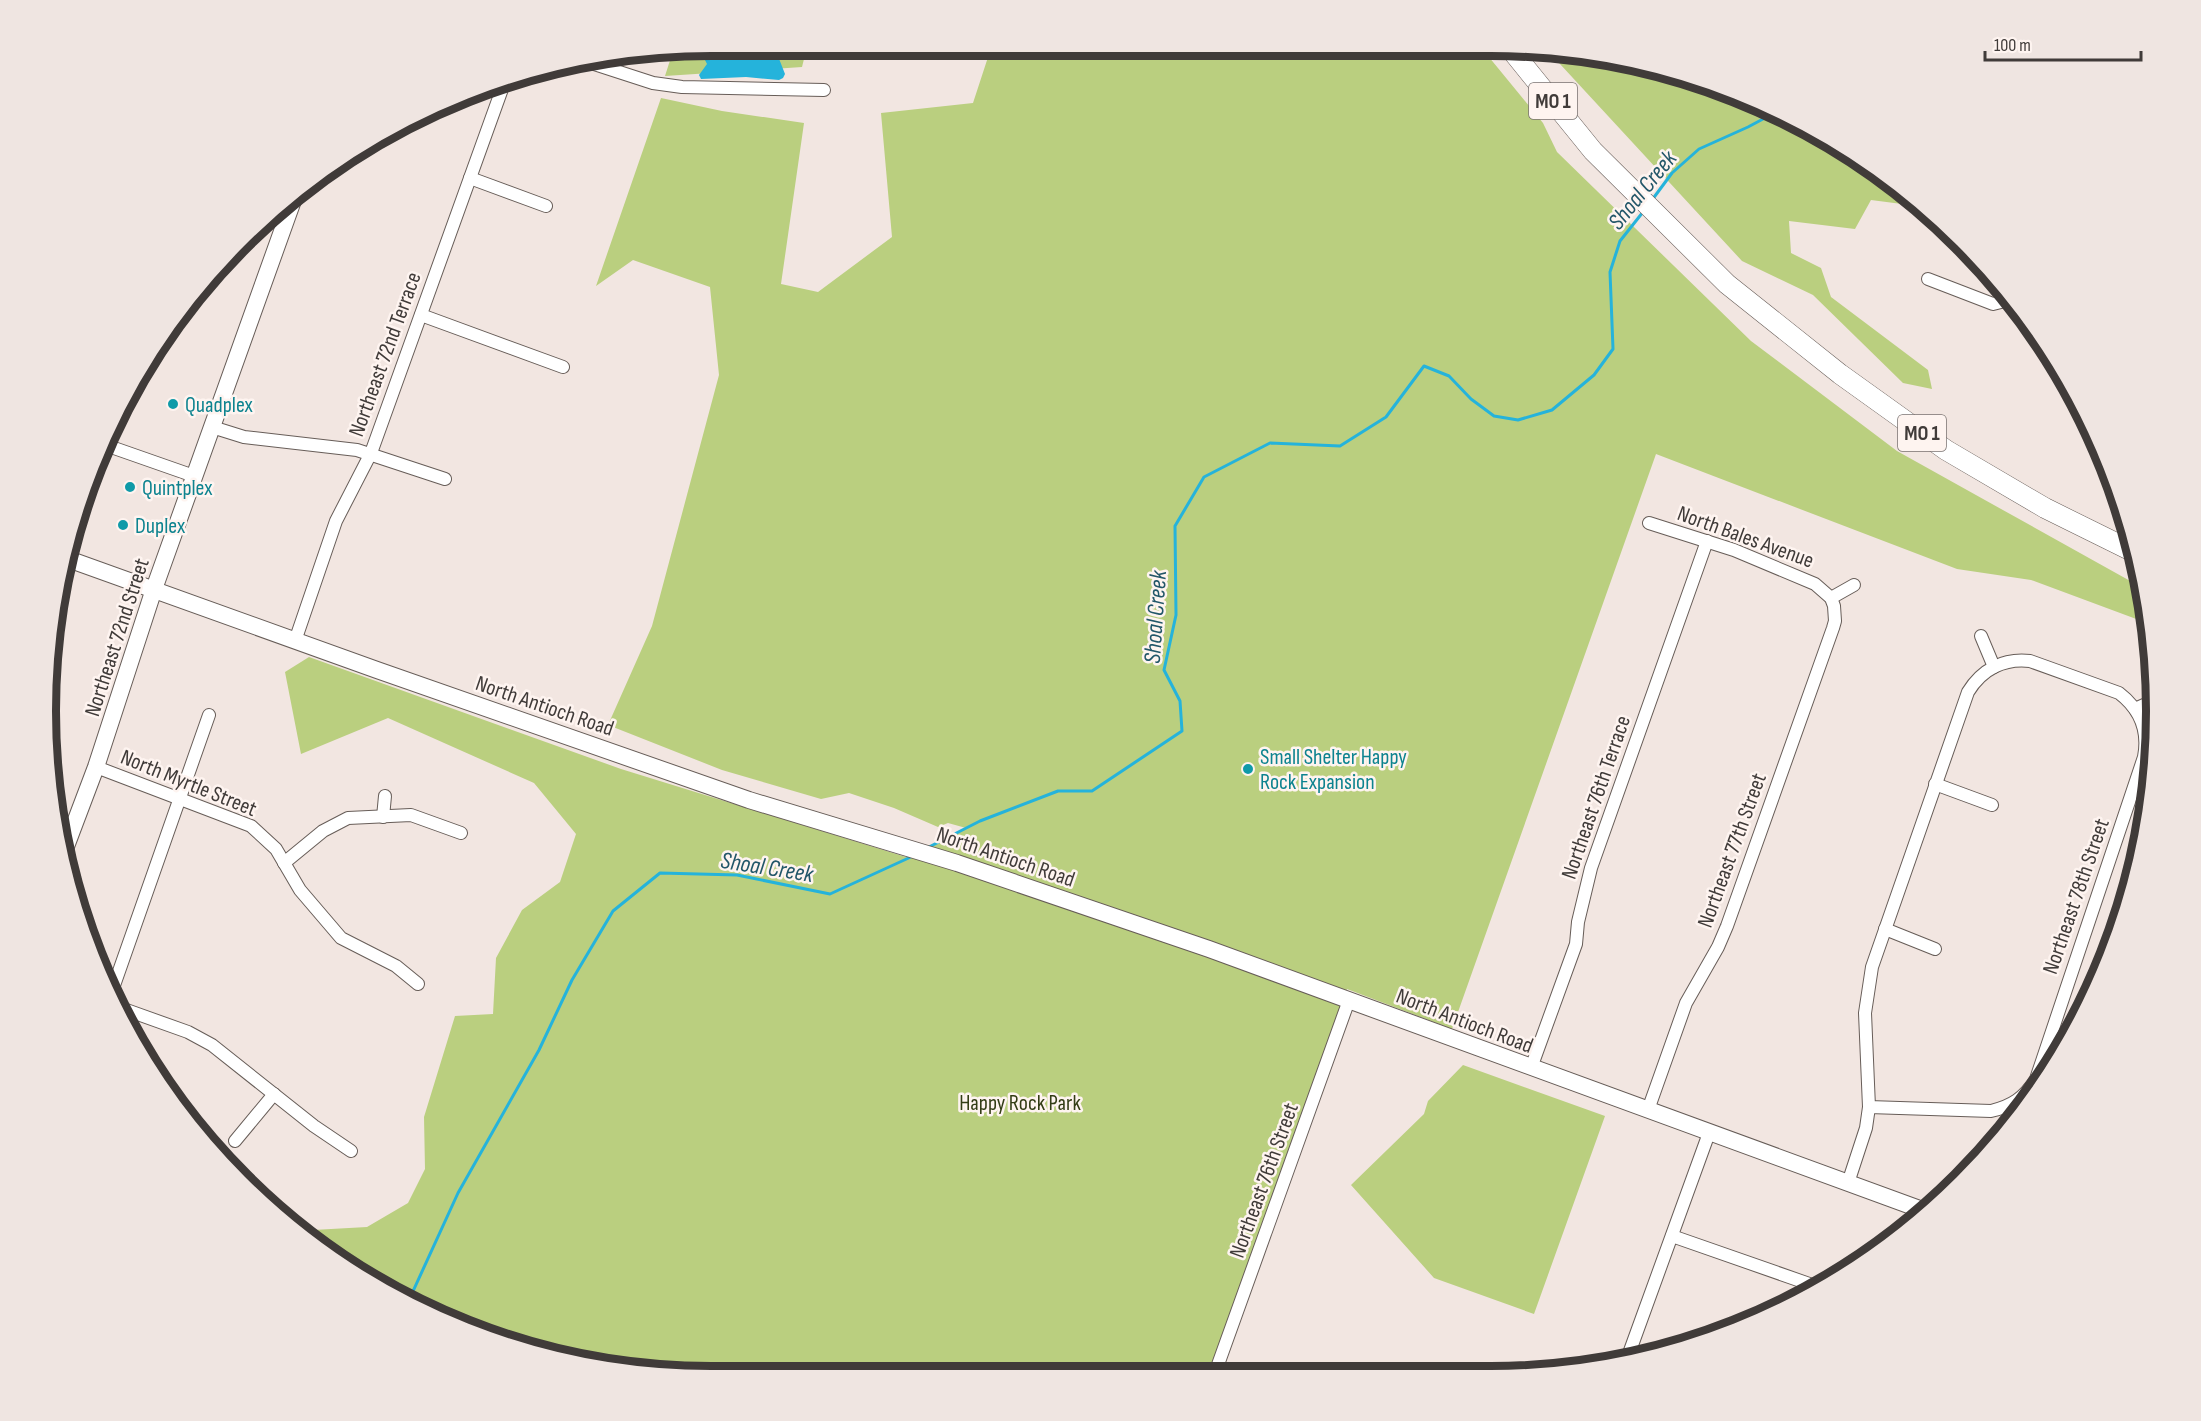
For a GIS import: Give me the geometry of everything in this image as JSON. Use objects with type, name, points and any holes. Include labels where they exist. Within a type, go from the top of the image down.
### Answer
[{"type":"main road","name":"MO 1","points":[[1517,57],[1593,151],[1727,284],[1840,374],[1946,450],[2045,508],[2125,547]]},
{"type":"street","points":[[599,65],[653,83],[682,87],[824,90]]},
{"type":"street","name":"Northeast 72nd Terrace","points":[[295,641],[336,521],[371,453],[502,89]]},
{"type":"street","points":[[470,178],[546,206]]},
{"type":"street","name":"Northeast 72nd Street","points":[[68,839],[96,767],[154,589],[290,209]]},
{"type":"street","points":[[1928,279],[1993,304],[2002,302]]},
{"type":"street","points":[[420,315],[563,367]]},
{"type":"street","points":[[212,427],[244,437],[332,446],[371,453],[445,479]]},
{"type":"street","points":[[111,446],[194,476]]},
{"type":"street","name":"North Bales Avenue","points":[[1649,523],[1734,550],[1815,584],[1831,598],[1854,585]]},
{"type":"street","name":"Northeast 76th Terrace","points":[[1531,1068],[1576,944],[1578,922],[1591,868],[1707,541]]},
{"type":"street","name":"North Antioch Road","points":[[73,561],[749,800],[874,836],[1198,945],[1916,1208]]},
{"type":"street","name":"Northeast 77th Street","points":[[1648,1110],[1686,1003],[1718,947],[1727,926],[1833,628],[1835,613],[1831,598]]},
{"type":"street","points":[[1848,1183],[1866,1128],[1869,1107],[1865,1013],[1872,967],[1968,692],[1976,680],[1994,667],[1981,636]]},
{"type":"street","name":"Northeast 78th Street","points":[[1994,667],[2015,660],[2030,661],[2119,693],[2135,709],[2142,721],[2145,734]]},
{"type":"street","points":[[2135,709],[2146,704]]},
{"type":"street","points":[[115,983],[209,715]]},
{"type":"street","name":"Northeast 78th Street","points":[[2041,1065],[2143,759]]},
{"type":"street","name":"North Myrtle Street","points":[[96,767],[251,826],[276,849],[300,890],[341,938],[396,966],[418,984]]},
{"type":"street","points":[[1935,784],[1992,805]]},
{"type":"street","points":[[383,817],[385,796]]},
{"type":"street","points":[[284,863],[323,831],[348,818],[411,815],[462,833]]},
{"type":"street","points":[[1885,928],[1935,949]]},
{"type":"street","name":"Northeast 76th Street","points":[[1218,1366],[1349,1000]]},
{"type":"street","points":[[128,1010],[198,1036],[314,1126],[351,1151]]},
{"type":"street","points":[[235,1141],[274,1094]]},
{"type":"street","name":"Northeast 78th Street","points":[[2007,1107],[2015,1102]]},
{"type":"street","points":[[1869,1107],[1991,1111],[2007,1107],[2009,1111]]},
{"type":"street","points":[[1630,1350],[1709,1133]]},
{"type":"street","points":[[1672,1236],[1808,1283]]},
{"type":"green space","points":[[805,56],[802,67],[665,76],[671,57]]},
{"type":"green space","name":"Happy Rock Park","points":[[988,56],[1488,56],[1543,123],[1557,152],[1751,341],[1897,451],[2133,582],[2139,620],[2031,580],[1957,569],[1656,454],[1452,1029],[1347,989],[1212,1366],[710,1366],[668,1364],[583,1353],[500,1331],[460,1316],[383,1278],[312,1230],[367,1227],[408,1203],[425,1169],[424,1117],[455,1016],[493,1014],[496,958],[522,910],[560,882],[576,834],[534,783],[388,718],[301,754],[285,672],[309,657],[621,769],[906,857],[966,828],[948,823],[938,827],[894,808],[849,793],[821,799],[722,770],[608,725],[652,626],[719,375],[710,287],[633,260],[596,286],[661,98],[722,111],[804,123],[781,284],[818,292],[892,237],[881,113],[973,103]]},
{"type":"green space","points":[[1555,59],[1618,68],[1660,78],[1741,105],[1818,143],[1854,166],[1905,204],[1871,200],[1855,229],[1789,221],[1791,253],[1821,268],[1831,297],[1928,370],[1932,389],[1903,383],[1813,295],[1742,261]]},
{"type":"green space","points":[[1463,1065],[1605,1116],[1534,1314],[1434,1278],[1351,1185],[1424,1114],[1428,1101]]},
{"type":"water","points":[[705,56],[778,56],[785,74],[779,80],[746,77],[701,79],[699,75],[707,64]]},
{"type":"waterway","name":"Shoal Creek","points":[[1652,200],[1672,173],[1699,149],[1767,117]]},
{"type":"waterway","name":"Shoal Creek","points":[[929,847],[980,821],[1058,791],[1092,791],[1182,731],[1180,701],[1164,670],[1176,615],[1175,526],[1204,477],[1270,443],[1340,446],[1386,417],[1424,366],[1449,376],[1471,399],[1494,416],[1518,420],[1552,410],[1594,375],[1613,349],[1610,272],[1620,241],[1643,212]]},
{"type":"waterway","name":"Shoal Creek","points":[[412,1293],[458,1193],[539,1050],[572,980],[613,911],[660,873],[737,875],[830,894],[913,856]]},
{"type":"place","name":"Quadplex","points":[[173,404]]},
{"type":"place","name":"Quintplex","points":[[130,487]]},
{"type":"place","name":"Duplex","points":[[123,525]]},
{"type":"place","name":"Small Shelter Happy Rock Expansion","points":[[1248,769]]}]
